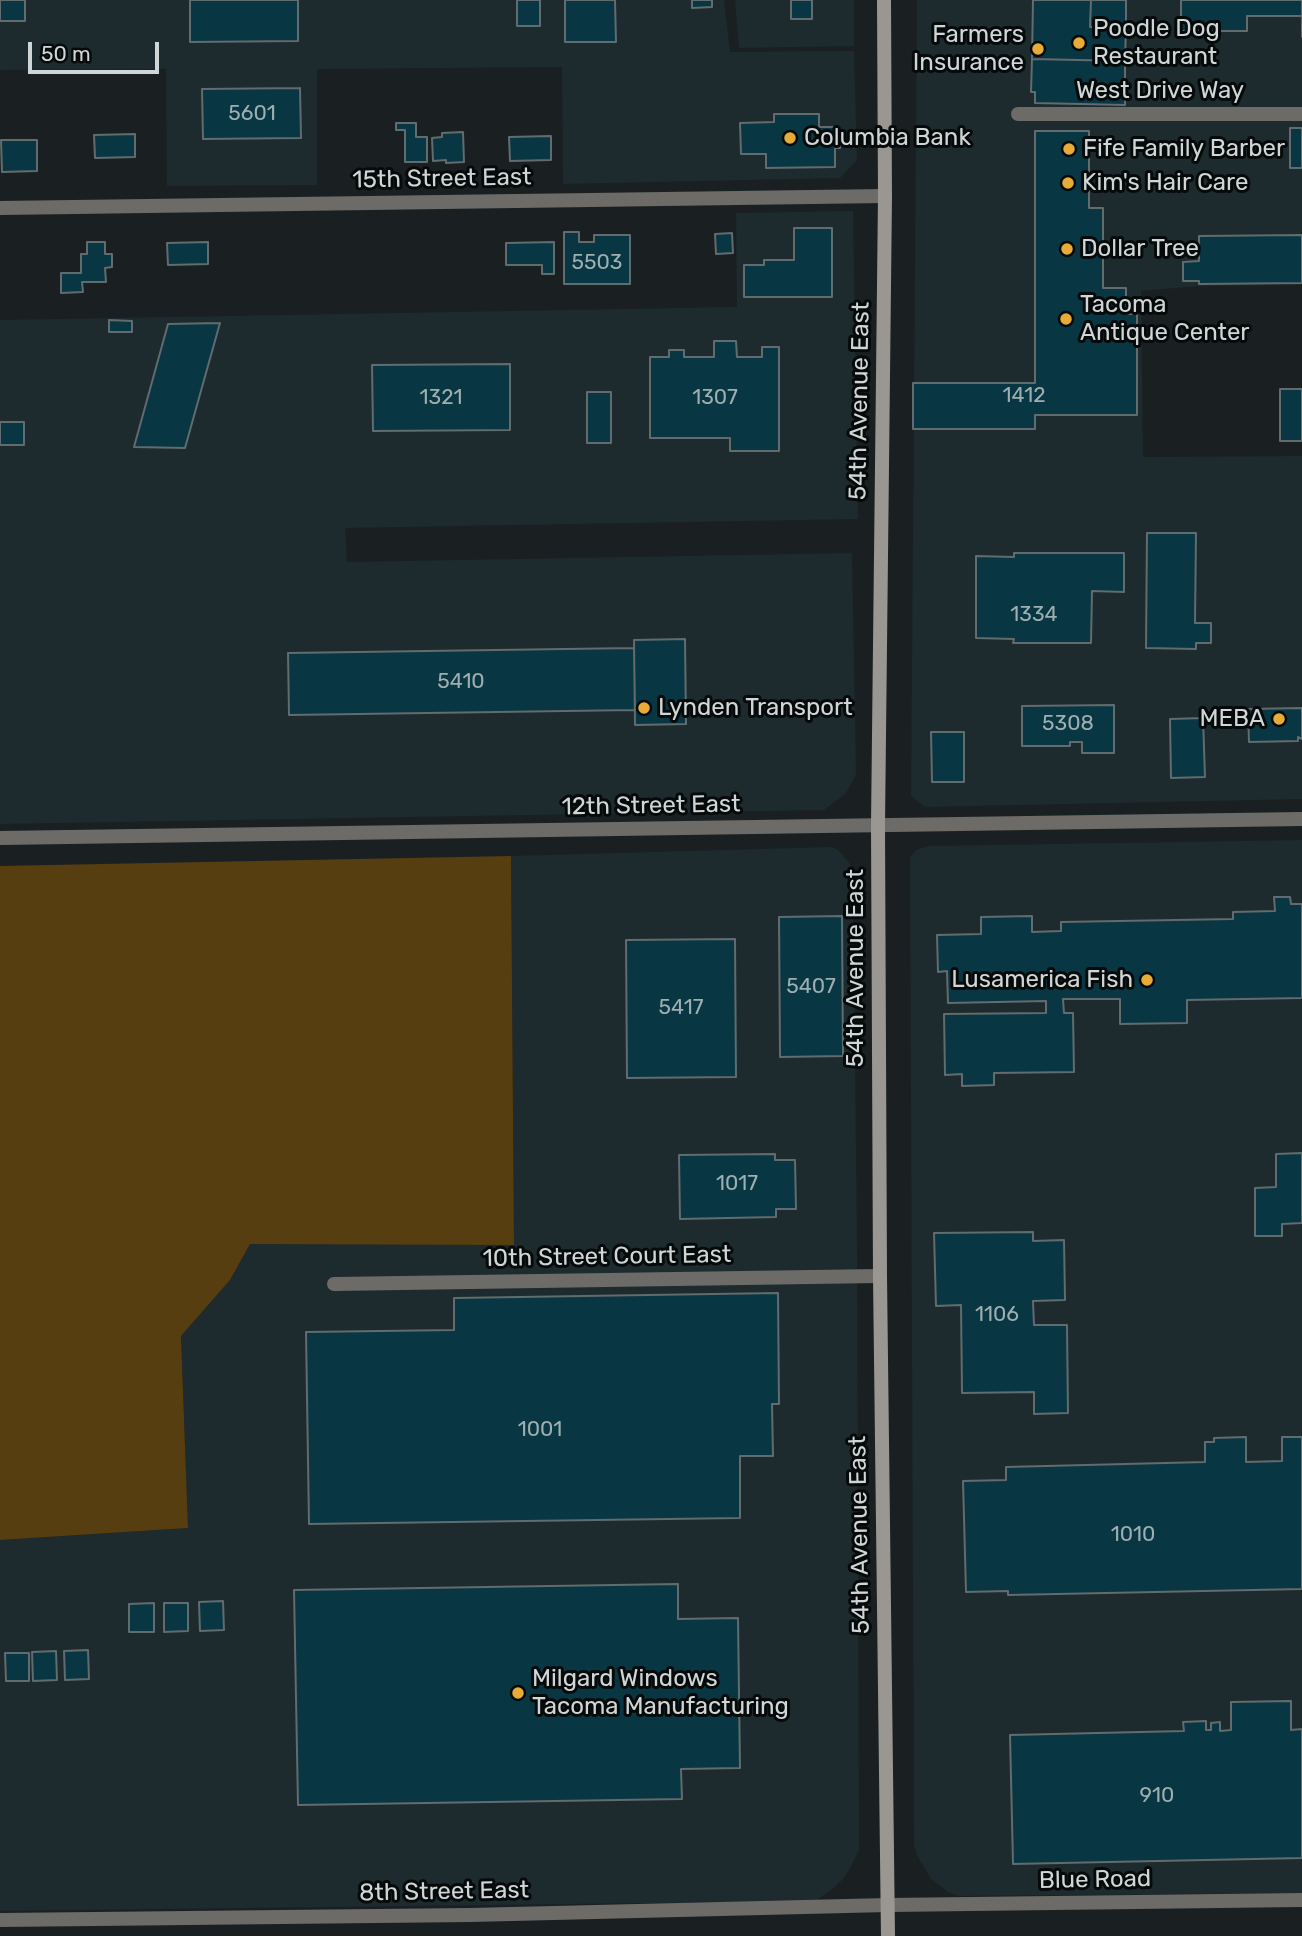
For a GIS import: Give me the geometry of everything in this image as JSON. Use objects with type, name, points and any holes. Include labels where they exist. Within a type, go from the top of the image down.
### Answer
[{"type":"main road","name":"54th Avenue East","points":[[884,0],[885,196],[878,825],[888,1936]]},
{"type":"street","name":"West Drive Way","points":[[1018,114],[1302,114]]},
{"type":"street","name":"15th Street East","points":[[0,208],[885,196]]},
{"type":"street","name":"12th Street East","points":[[0,838],[1302,820]]},
{"type":"street","name":"10th Street Court East","points":[[334,1284],[880,1276]]},
{"type":"street","name":"Blue Road","points":[[888,1905],[1302,1900]]},
{"type":"street","name":"8th Street East","points":[[0,1920],[888,1905]]},
{"type":"shaded area","points":[[0,0],[724,0],[730,52],[854,51],[857,160],[840,178],[563,184],[562,67],[317,69],[317,185],[167,186],[166,69],[0,70]]},
{"type":"shaded area","points":[[735,0],[854,0],[854,46],[739,48]]},
{"type":"shaded area","points":[[917,0],[1302,0],[1302,285],[1198,286],[1141,291],[1143,457],[1302,456],[1302,799],[925,807],[911,796]]},
{"type":"shaded area","points":[[853,211],[858,519],[345,528],[347,562],[852,553],[856,775],[845,794],[824,810],[0,824],[0,320],[737,307],[736,213]]},
{"type":"shaded area","points":[[1302,840],[1302,1893],[958,1896],[931,1879],[914,1845],[910,857],[916,850],[929,846]]},
{"type":"shaded area","points":[[832,847],[849,862],[853,877],[857,1242],[859,1850],[843,1879],[815,1901],[0,1911],[0,1540],[188,1528],[181,1336],[230,1280],[250,1244],[514,1244],[511,856]]},
{"type":"shaded area","points":[[511,856],[514,1245],[250,1244],[230,1280],[181,1336],[188,1528],[0,1540],[0,866]]},
{"type":"building","points":[[0,0],[25,0],[25,21],[0,21]]},
{"type":"building","points":[[190,0],[298,0],[298,41],[190,42]]},
{"type":"building","points":[[517,0],[540,0],[540,26],[517,26]]},
{"type":"building","points":[[565,0],[615,0],[616,42],[565,42]]},
{"type":"building","points":[[692,0],[712,0],[712,7],[692,8]]},
{"type":"building","points":[[791,0],[812,0],[812,19],[791,19]]},
{"type":"building","name":"Poodle Dog Restaurant","points":[[1033,0],[1091,0],[1090,27],[1126,27],[1125,61],[1032,59]]},
{"type":"building","points":[[1091,0],[1126,0],[1126,27],[1090,27]]},
{"type":"building","points":[[1181,0],[1302,0],[1302,16],[1247,16],[1247,31],[1181,31]]},
{"type":"building","points":[[1032,59],[1125,61],[1125,105],[1035,103],[1035,92],[1031,92]]},
{"type":"building","points":[[300,88],[301,138],[203,139],[202,89]]},
{"type":"building","name":"Columbia Bank","points":[[774,114],[819,114],[819,127],[839,127],[840,148],[835,148],[835,167],[766,168],[766,154],[741,154],[740,123],[774,122]]},
{"type":"building","points":[[396,123],[416,123],[416,137],[427,137],[427,162],[405,162],[405,130],[396,130]]},
{"type":"building","points":[[1290,128],[1302,128],[1302,168],[1290,168]]},
{"type":"building","points":[[1035,131],[1089,131],[1089,208],[1103,208],[1103,288],[1126,288],[1126,314],[1137,314],[1137,415],[1035,415],[1035,429],[913,429],[913,383],[1035,383]]},
{"type":"building","points":[[463,132],[464,162],[433,161],[432,138],[442,137],[442,133]]},
{"type":"building","points":[[135,134],[135,157],[95,158],[94,135]]},
{"type":"building","points":[[551,136],[551,160],[510,161],[509,137]]},
{"type":"building","points":[[1,140],[37,140],[37,171],[2,172]]},
{"type":"building","points":[[794,228],[832,228],[832,297],[744,297],[744,265],[764,265],[764,260],[794,260]]},
{"type":"building","points":[[564,232],[579,232],[579,242],[594,242],[594,235],[630,235],[630,284],[564,284]]},
{"type":"building","points":[[732,233],[733,253],[716,254],[715,234]]},
{"type":"building","points":[[1302,235],[1302,283],[1199,284],[1199,281],[1183,281],[1183,262],[1199,261],[1199,236]]},
{"type":"building","points":[[87,242],[105,242],[105,254],[112,254],[112,267],[105,268],[106,282],[82,282],[83,292],[61,293],[61,273],[81,273],[81,254],[87,254]]},
{"type":"building","points":[[208,242],[208,264],[168,265],[167,243]]},
{"type":"building","points":[[554,242],[554,274],[542,274],[542,265],[506,265],[506,243]]},
{"type":"building","points":[[109,320],[132,321],[132,332],[109,332]]},
{"type":"building","points":[[220,323],[185,448],[134,447],[168,324]]},
{"type":"building","points":[[714,341],[736,341],[737,357],[762,357],[762,347],[779,347],[779,451],[730,451],[730,438],[650,438],[650,357],[669,357],[669,350],[684,350],[684,357],[714,357]]},
{"type":"building","points":[[510,364],[510,430],[373,431],[372,365]]},
{"type":"building","points":[[1280,389],[1302,389],[1302,441],[1280,441]]},
{"type":"building","points":[[587,392],[611,392],[611,443],[587,443]]},
{"type":"building","points":[[0,422],[24,422],[24,445],[0,445]]},
{"type":"building","points":[[1147,533],[1196,533],[1195,623],[1211,623],[1211,643],[1196,643],[1196,649],[1146,648]]},
{"type":"building","points":[[1014,553],[1124,553],[1124,592],[1092,591],[1091,643],[1013,643],[1014,639],[976,638],[976,556],[1014,557]]},
{"type":"building","points":[[685,639],[686,724],[635,725],[634,640]]},
{"type":"building","points":[[634,648],[635,710],[289,715],[288,653]]},
{"type":"building","points":[[1114,705],[1114,753],[1082,753],[1082,742],[1070,742],[1070,746],[1022,746],[1022,706]]},
{"type":"building","points":[[1302,708],[1302,739],[1298,737],[1298,741],[1249,742],[1248,709]]},
{"type":"building","points":[[1203,718],[1205,777],[1171,778],[1170,719]]},
{"type":"building","points":[[931,732],[964,732],[964,782],[932,782]]},
{"type":"building","points":[[1274,897],[1290,897],[1291,904],[1302,904],[1302,998],[1187,1000],[1187,1023],[1120,1024],[1120,999],[1063,999],[1064,1013],[1073,1013],[1074,1072],[994,1073],[994,1085],[962,1086],[962,1074],[945,1075],[944,1014],[1046,1013],[1046,1001],[948,1003],[947,971],[938,972],[937,935],[981,934],[981,917],[1032,916],[1032,932],[1061,931],[1061,922],[1233,919],[1233,912],[1275,911]]},
{"type":"building","points":[[842,916],[843,1056],[780,1057],[779,917]]},
{"type":"building","points":[[735,939],[736,1077],[627,1078],[626,940]]},
{"type":"building","points":[[1302,1153],[1302,1223],[1282,1224],[1282,1236],[1255,1236],[1255,1188],[1276,1187],[1276,1154]]},
{"type":"building","points":[[775,1154],[775,1160],[795,1160],[796,1209],[776,1209],[776,1217],[680,1219],[679,1155]]},
{"type":"building","points":[[1033,1232],[1033,1241],[1064,1240],[1065,1300],[1033,1301],[1034,1325],[1067,1325],[1068,1413],[1034,1414],[1034,1392],[962,1393],[961,1305],[936,1306],[934,1233]]},
{"type":"building","points":[[778,1293],[779,1404],[772,1404],[773,1456],[740,1456],[740,1518],[309,1524],[306,1332],[454,1330],[454,1298]]},
{"type":"building","points":[[1246,1437],[1246,1462],[1282,1461],[1282,1437],[1302,1437],[1302,1589],[1008,1595],[1008,1591],[966,1592],[963,1481],[1006,1480],[1006,1467],[1205,1462],[1205,1442],[1214,1442],[1214,1438]]},
{"type":"building","name":"Milgard Windows Tacoma Manufacturing","points":[[678,1584],[678,1619],[738,1618],[740,1768],[681,1769],[682,1799],[298,1805],[294,1590]]},
{"type":"building","points":[[223,1601],[224,1630],[200,1631],[199,1602]]},
{"type":"building","points":[[154,1603],[154,1632],[129,1632],[129,1604]]},
{"type":"building","points":[[164,1603],[188,1603],[188,1631],[164,1632]]},
{"type":"building","points":[[88,1650],[89,1679],[65,1680],[64,1651]]},
{"type":"building","points":[[56,1651],[57,1680],[33,1681],[32,1652]]},
{"type":"building","points":[[5,1653],[29,1653],[29,1681],[6,1681]]},
{"type":"building","points":[[1291,1701],[1291,1730],[1302,1729],[1302,1858],[1013,1864],[1010,1735],[1184,1731],[1183,1722],[1206,1721],[1206,1730],[1211,1730],[1211,1723],[1220,1722],[1220,1731],[1231,1730],[1231,1702]]},
{"type":"place","name":"Poodle Dog Restaurant","points":[[1079,43]]},
{"type":"place","name":"Farmers Insurance","points":[[1038,49]]},
{"type":"place","name":"Columbia Bank","points":[[790,138]]},
{"type":"place","name":"Fife Family Barber","points":[[1069,149]]},
{"type":"place","name":"Kim's Hair Care","points":[[1068,183]]},
{"type":"place","name":"Dollar Tree","points":[[1067,249]]},
{"type":"place","name":"Tacoma Antique Center","points":[[1066,319]]},
{"type":"place","name":"Lynden Transport","points":[[644,708]]},
{"type":"place","name":"MEBA","points":[[1279,719]]},
{"type":"place","name":"Lusamerica Fish","points":[[1147,980]]},
{"type":"place","name":"Milgard Windows Tacoma Manufacturing","points":[[518,1693]]}]
